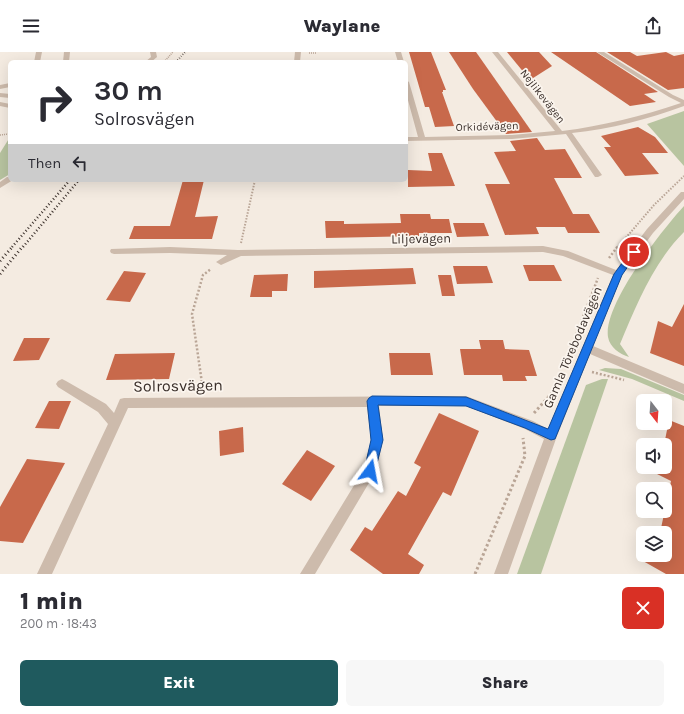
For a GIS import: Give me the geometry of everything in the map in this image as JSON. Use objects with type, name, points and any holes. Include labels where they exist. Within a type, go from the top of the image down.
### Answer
[{"type":"street","name":"Nejlikevägen","points":[[495,52],[560,133]]},
{"type":"street","points":[[600,52],[684,103]]},
{"type":"street","points":[[408,89],[422,139]]},
{"type":"street","name":"Orkidévägen","points":[[408,139],[568,132],[614,125],[664,112],[684,103]]},
{"type":"street","points":[[568,132],[598,175]]},
{"type":"street","name":"Gamla Törebodavägen","points":[[501,574],[551,436],[618,274],[650,231],[684,194]]},
{"type":"street","name":"Liljevägen","points":[[221,262],[239,253],[543,249],[565,253],[618,274]]},
{"type":"street","points":[[114,251],[170,250],[239,253]]},
{"type":"street","points":[[587,348],[684,389]]},
{"type":"street","points":[[62,384],[102,408],[115,423]]},
{"type":"street","points":[[307,574],[370,471],[377,440],[372,401]]},
{"type":"street","name":"Solrosvägen","points":[[44,574],[124,403],[466,401],[529,425],[551,436]]},
{"type":"path","points":[[166,60],[173,52]]},
{"type":"path","points":[[606,262],[635,225],[668,189],[684,176]]},
{"type":"path","points":[[239,253],[255,182]]},
{"type":"path","points":[[205,402],[192,314],[203,275],[221,262]]},
{"type":"path","points":[[565,362],[600,273]]},
{"type":"path","points":[[534,412],[552,394],[554,388]]},
{"type":"path","points":[[476,574],[525,456],[523,438]]},
{"type":"green space","points":[[684,111],[684,166],[647,124]]},
{"type":"green space","points":[[8,140],[8,175],[0,180],[0,153]]},
{"type":"green space","points":[[684,206],[684,232],[663,257],[647,285],[620,344],[629,357],[626,356],[613,347],[608,337],[609,323],[615,306],[636,268],[662,232]]},
{"type":"green space","points":[[605,368],[621,369],[684,395],[684,401],[672,396],[672,394],[667,394],[632,379],[599,370]]},
{"type":"green space","points":[[602,379],[608,379],[541,574],[517,574],[586,385]]},
{"type":"building","points":[[409,52],[431,52],[446,90],[443,90],[442,92],[454,126],[435,127],[429,107],[425,107]]},
{"type":"building","points":[[449,52],[476,52],[532,132],[506,134],[473,89]]},
{"type":"building","points":[[507,52],[539,52],[552,66],[530,80]]},
{"type":"building","points":[[551,52],[596,52],[658,92],[644,94],[656,102],[630,106]]},
{"type":"building","points":[[607,52],[630,52],[637,56],[666,52],[674,56],[684,54],[684,88],[668,90]]},
{"type":"building","points":[[638,127],[655,137],[668,153],[642,153],[659,174],[625,176],[604,147],[611,147],[601,136]]},
{"type":"building","points":[[537,138],[545,150],[565,149],[582,178],[554,178],[573,214],[589,214],[600,233],[568,233],[565,227],[536,227],[539,234],[505,235],[485,184],[510,184],[494,152],[516,151],[510,141]]},
{"type":"building","points":[[428,153],[442,153],[455,186],[408,187],[408,170],[432,171]]},
{"type":"building","points":[[182,182],[204,182],[195,217],[218,216],[212,239],[129,239],[134,226],[170,226]]},
{"type":"building","points":[[400,214],[430,214],[431,219],[449,219],[452,233],[419,233],[419,236],[326,238],[325,221],[344,221],[344,224],[401,223]]},
{"type":"building","points":[[453,223],[484,223],[489,236],[457,237]]},
{"type":"building","points":[[523,265],[554,265],[562,281],[529,281]]},
{"type":"building","points":[[453,266],[487,266],[493,283],[457,284]]},
{"type":"building","points":[[413,268],[416,284],[314,288],[314,271]]},
{"type":"building","points":[[124,271],[146,273],[130,302],[106,300]]},
{"type":"building","points":[[288,274],[287,291],[272,291],[272,297],[250,297],[254,275]]},
{"type":"building","points":[[438,275],[451,275],[455,296],[442,296]]},
{"type":"building","points":[[684,304],[684,366],[650,353],[658,321],[672,327]]},
{"type":"building","points":[[24,338],[50,338],[39,360],[13,361]]},
{"type":"building","points":[[479,340],[503,340],[505,349],[529,350],[537,376],[525,376],[527,381],[503,381],[502,375],[464,375],[460,349],[481,349]]},
{"type":"building","points":[[175,353],[169,379],[106,380],[115,354]]},
{"type":"building","points":[[389,353],[430,353],[433,375],[391,375]]},
{"type":"building","points":[[49,401],[71,401],[59,429],[35,428]]},
{"type":"building","points":[[439,413],[479,431],[451,496],[443,492],[408,554],[424,565],[419,574],[383,574],[350,550],[365,527],[372,531],[398,491],[406,496],[421,467],[414,463]]},
{"type":"building","points":[[672,421],[684,426],[684,574],[666,574],[645,562],[672,562],[672,526],[661,526],[663,518],[672,518],[672,482],[657,474],[672,474],[672,438],[665,438],[667,430],[672,430]]},
{"type":"building","points":[[243,427],[244,452],[220,456],[219,431]]},
{"type":"building","points":[[307,450],[335,466],[311,501],[282,484]]},
{"type":"building","points":[[27,459],[65,463],[23,543],[0,541],[0,507]]},
{"type":"railway","points":[[178,60],[185,52]]},
{"type":"railway","points":[[12,247],[68,182]]},
{"type":"railway","points":[[23,247],[77,182]]},
{"type":"railway","points":[[0,261],[13,246]]},
{"type":"railway","points":[[0,274],[23,246]]},
{"type":"route","points":[[370,471],[377,440],[372,401],[466,401],[529,425],[551,436],[618,274],[634,252]]}]
